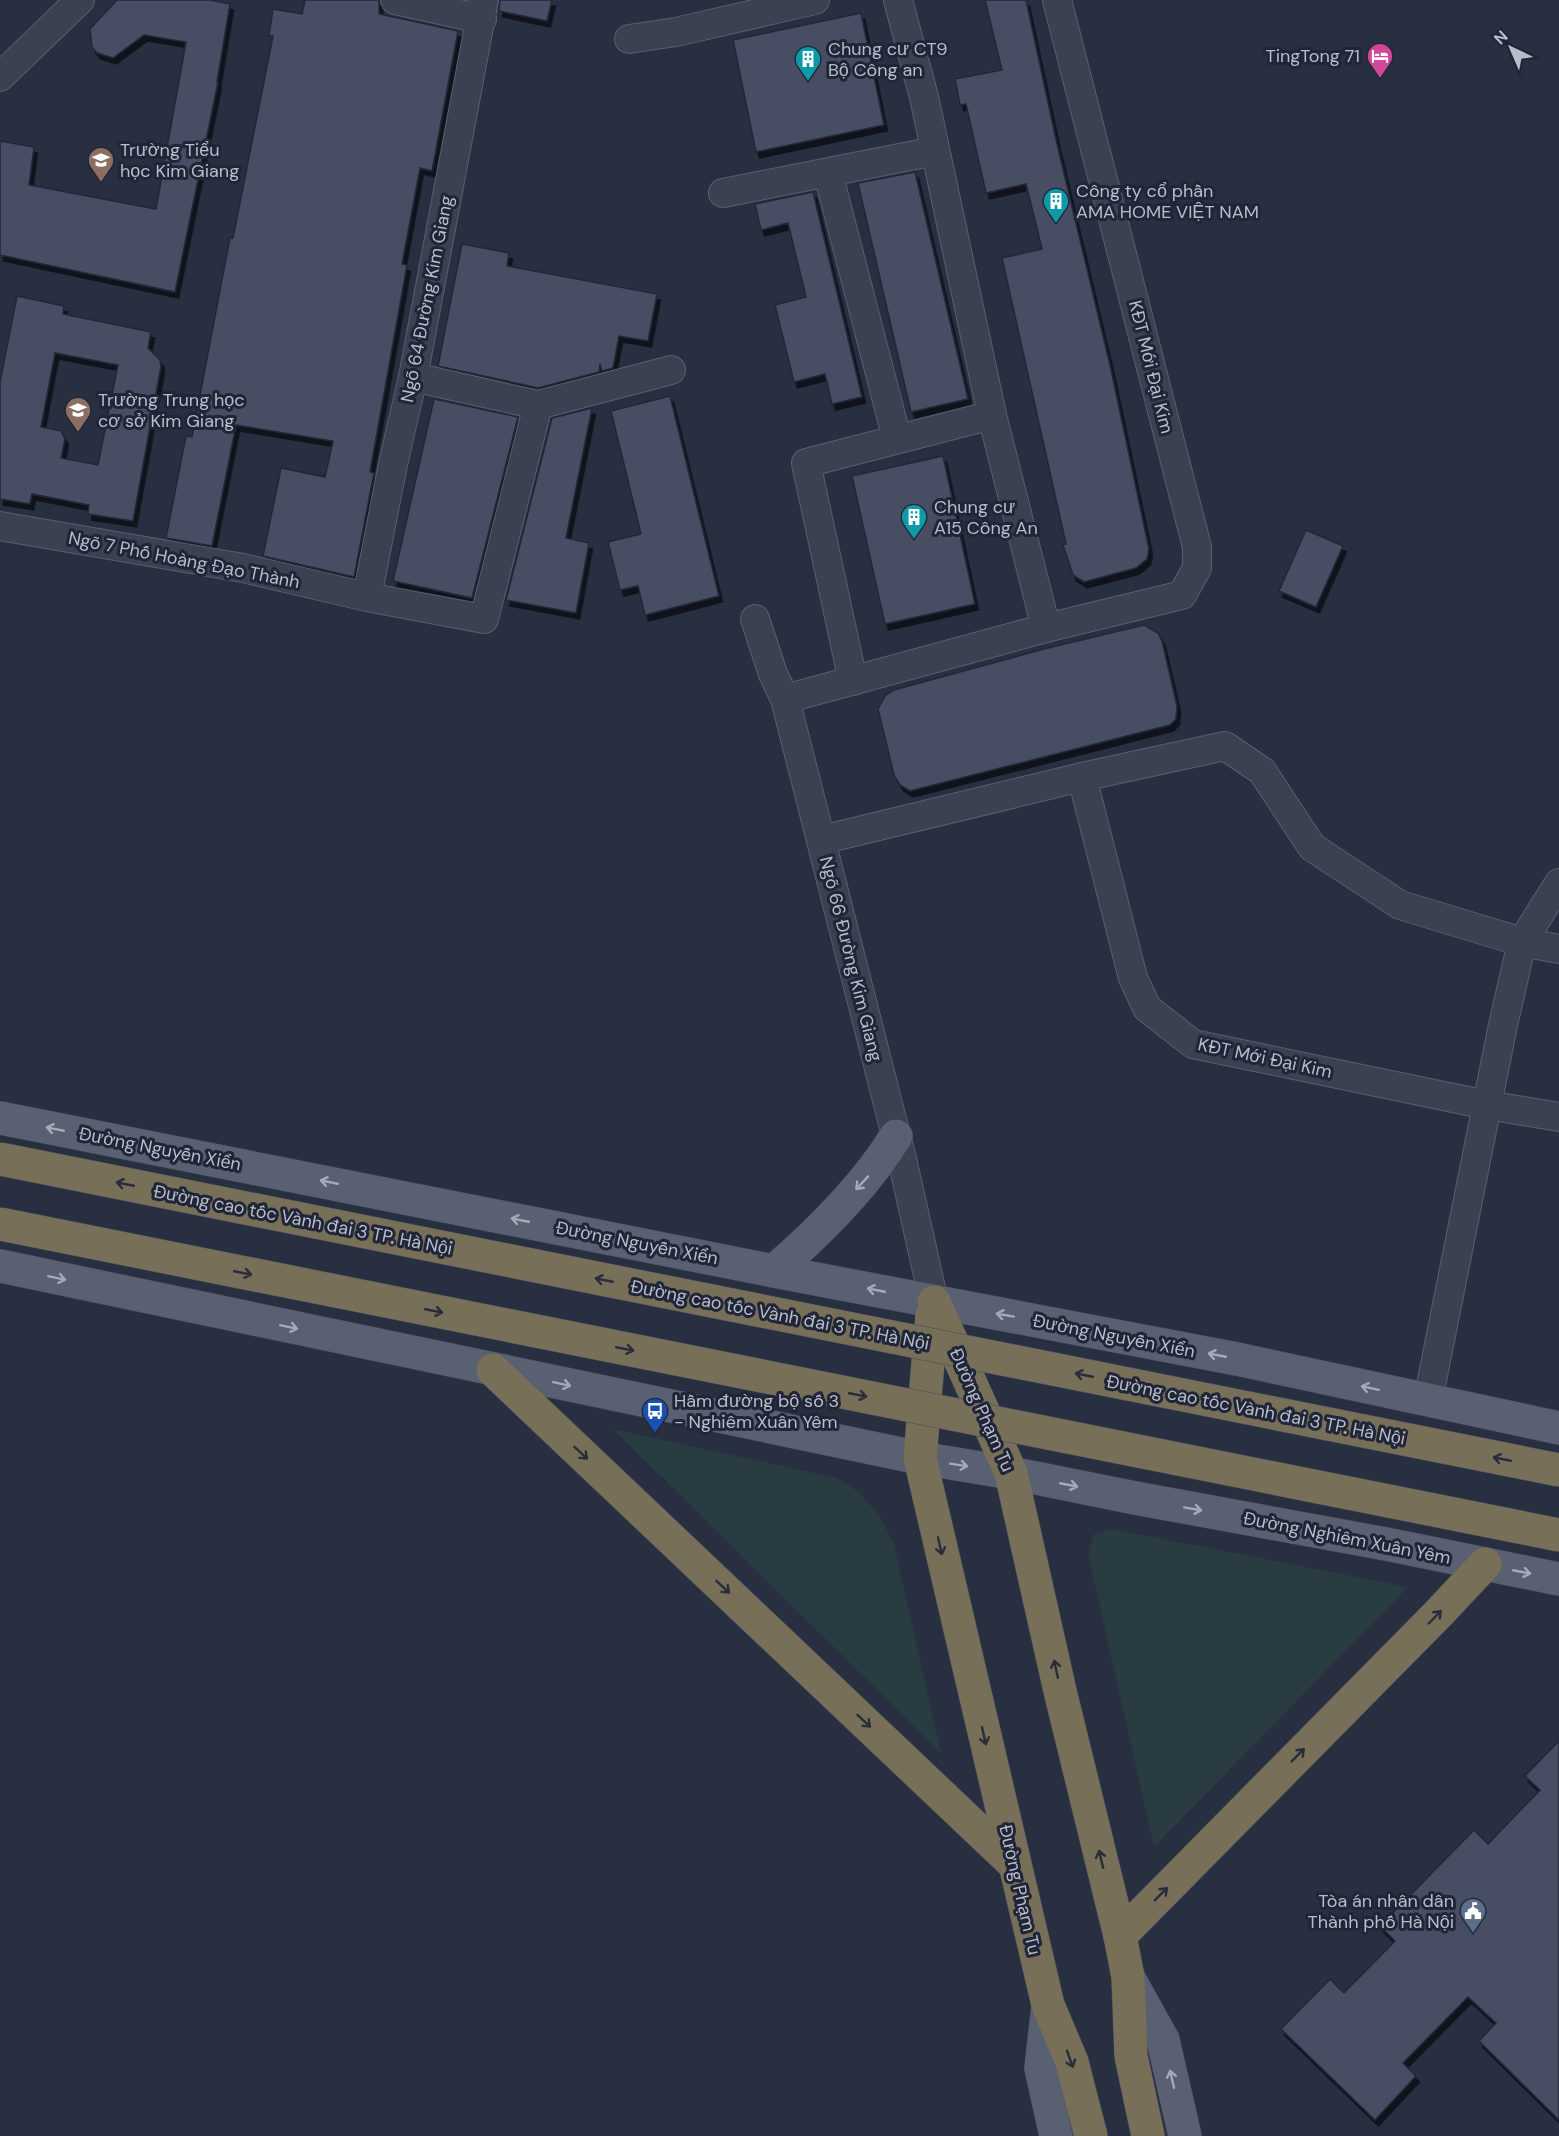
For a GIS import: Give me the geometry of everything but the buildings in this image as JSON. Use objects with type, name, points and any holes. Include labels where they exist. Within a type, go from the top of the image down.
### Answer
[{"type":"highway","name":"Đường cao tốc Vành đai 3 TP. Hà Nội","points":[[0,1159],[1559,1470]]},
{"type":"highway","points":[[0,1224],[1559,1535]]},
{"type":"highway","name":"Đường Phạm Tu","points":[[934,1302],[920,1458],[1048,2005],[1072,2062],[1091,2136]]},
{"type":"highway","name":"Đường Phạm Tu","points":[[934,1302],[1011,1473],[1060,1690],[1120,1936],[1128,1977],[1131,2056],[1148,2136]]},
{"type":"highway","points":[[493,1370],[1014,1863]]},
{"type":"highway","points":[[1120,1936],[1485,1564]]},
{"type":"main road","name":"Đường Nguyễn Xiển","points":[[0,1118],[1274,1367],[1428,1400]]},
{"type":"main road","points":[[774,1271],[801,1248],[871,1174],[896,1136]]},
{"type":"main road","points":[[0,1233],[209,1278],[247,1318]]},
{"type":"main road","points":[[0,1266],[920,1458],[1011,1473]]},
{"type":"main road","points":[[1428,1400],[1559,1428]]},
{"type":"main road","name":"Đường Nghiêm Xuân Yêm","points":[[1011,1473],[1559,1579]]},
{"type":"main road","name":"Đường Phạm Tu","points":[[1128,1977],[1163,2040],[1185,2136]]},
{"type":"main road","name":"Đường Phạm Tu","points":[[1048,2005],[1041,2068],[1056,2136]]},
{"type":"street","points":[[0,77],[80,0]]},
{"type":"street","points":[[395,0],[483,10]]},
{"type":"street","points":[[629,39],[676,32],[815,0]]},
{"type":"street","points":[[898,0],[924,97],[992,415],[1046,628]]},
{"type":"street","name":"KĐT Mới Đại Kim","points":[[785,699],[1046,628],[1182,595],[1197,568],[1197,548],[1057,0]]},
{"type":"street","name":"Ngõ 64 Đường Kim Giang","points":[[367,597],[413,377],[483,10]]},
{"type":"street","points":[[723,193],[934,151]]},
{"type":"street","points":[[828,173],[897,439]]},
{"type":"street","points":[[413,377],[538,405],[671,370]]},
{"type":"street","name":"Ngõ 7 Phố Hoàng Đạo Thành","points":[[0,526],[243,568],[367,597],[484,619],[538,405]]},
{"type":"street","points":[[853,681],[806,463],[992,415]]},
{"type":"street","name":"Ngõ 66 Đường Kim Giang","points":[[755,619],[773,674],[785,699],[896,1136],[934,1302]]},
{"type":"street","points":[[821,840],[1082,777],[1225,746],[1262,771],[1312,847],[1400,905],[1522,942],[1559,949]]},
{"type":"street","name":"KĐT Mới Đại Kim","points":[[1082,777],[1133,978],[1147,1008],[1193,1044],[1559,1118]]},
{"type":"street","points":[[1428,1400],[1522,942],[1559,883]]},
{"type":"shaded area","points":[[613,1429],[837,1478],[856,1490],[879,1514],[894,1544],[941,1753]]},
{"type":"shaded area","points":[[1112,1529],[1408,1587],[1154,1847],[1088,1554],[1094,1534]]},
{"type":"place","name":"TingTong 71","points":[[1380,79]]},
{"type":"place","name":"Chung cư CT9 Bộ Công an","points":[[808,82]]},
{"type":"place","name":"Trường Tiểu học Kim Giang","points":[[101,183]]},
{"type":"place","name":"Công ty cổ phần AMA HOME VIỆT NAM","points":[[1056,224]]},
{"type":"place","name":"Trường Trung học cơ sở Kim Giang","points":[[78,433]]},
{"type":"place","name":"Chung cư A15 Công An","points":[[914,540]]},
{"type":"place","name":"Hầm đường bộ số 3 - Nghiêm Xuân Yêm","points":[[655,1434]]},
{"type":"place","name":"Tòa án nhân dân Thành phố Hà Nội","points":[[1473,1934]]}]
